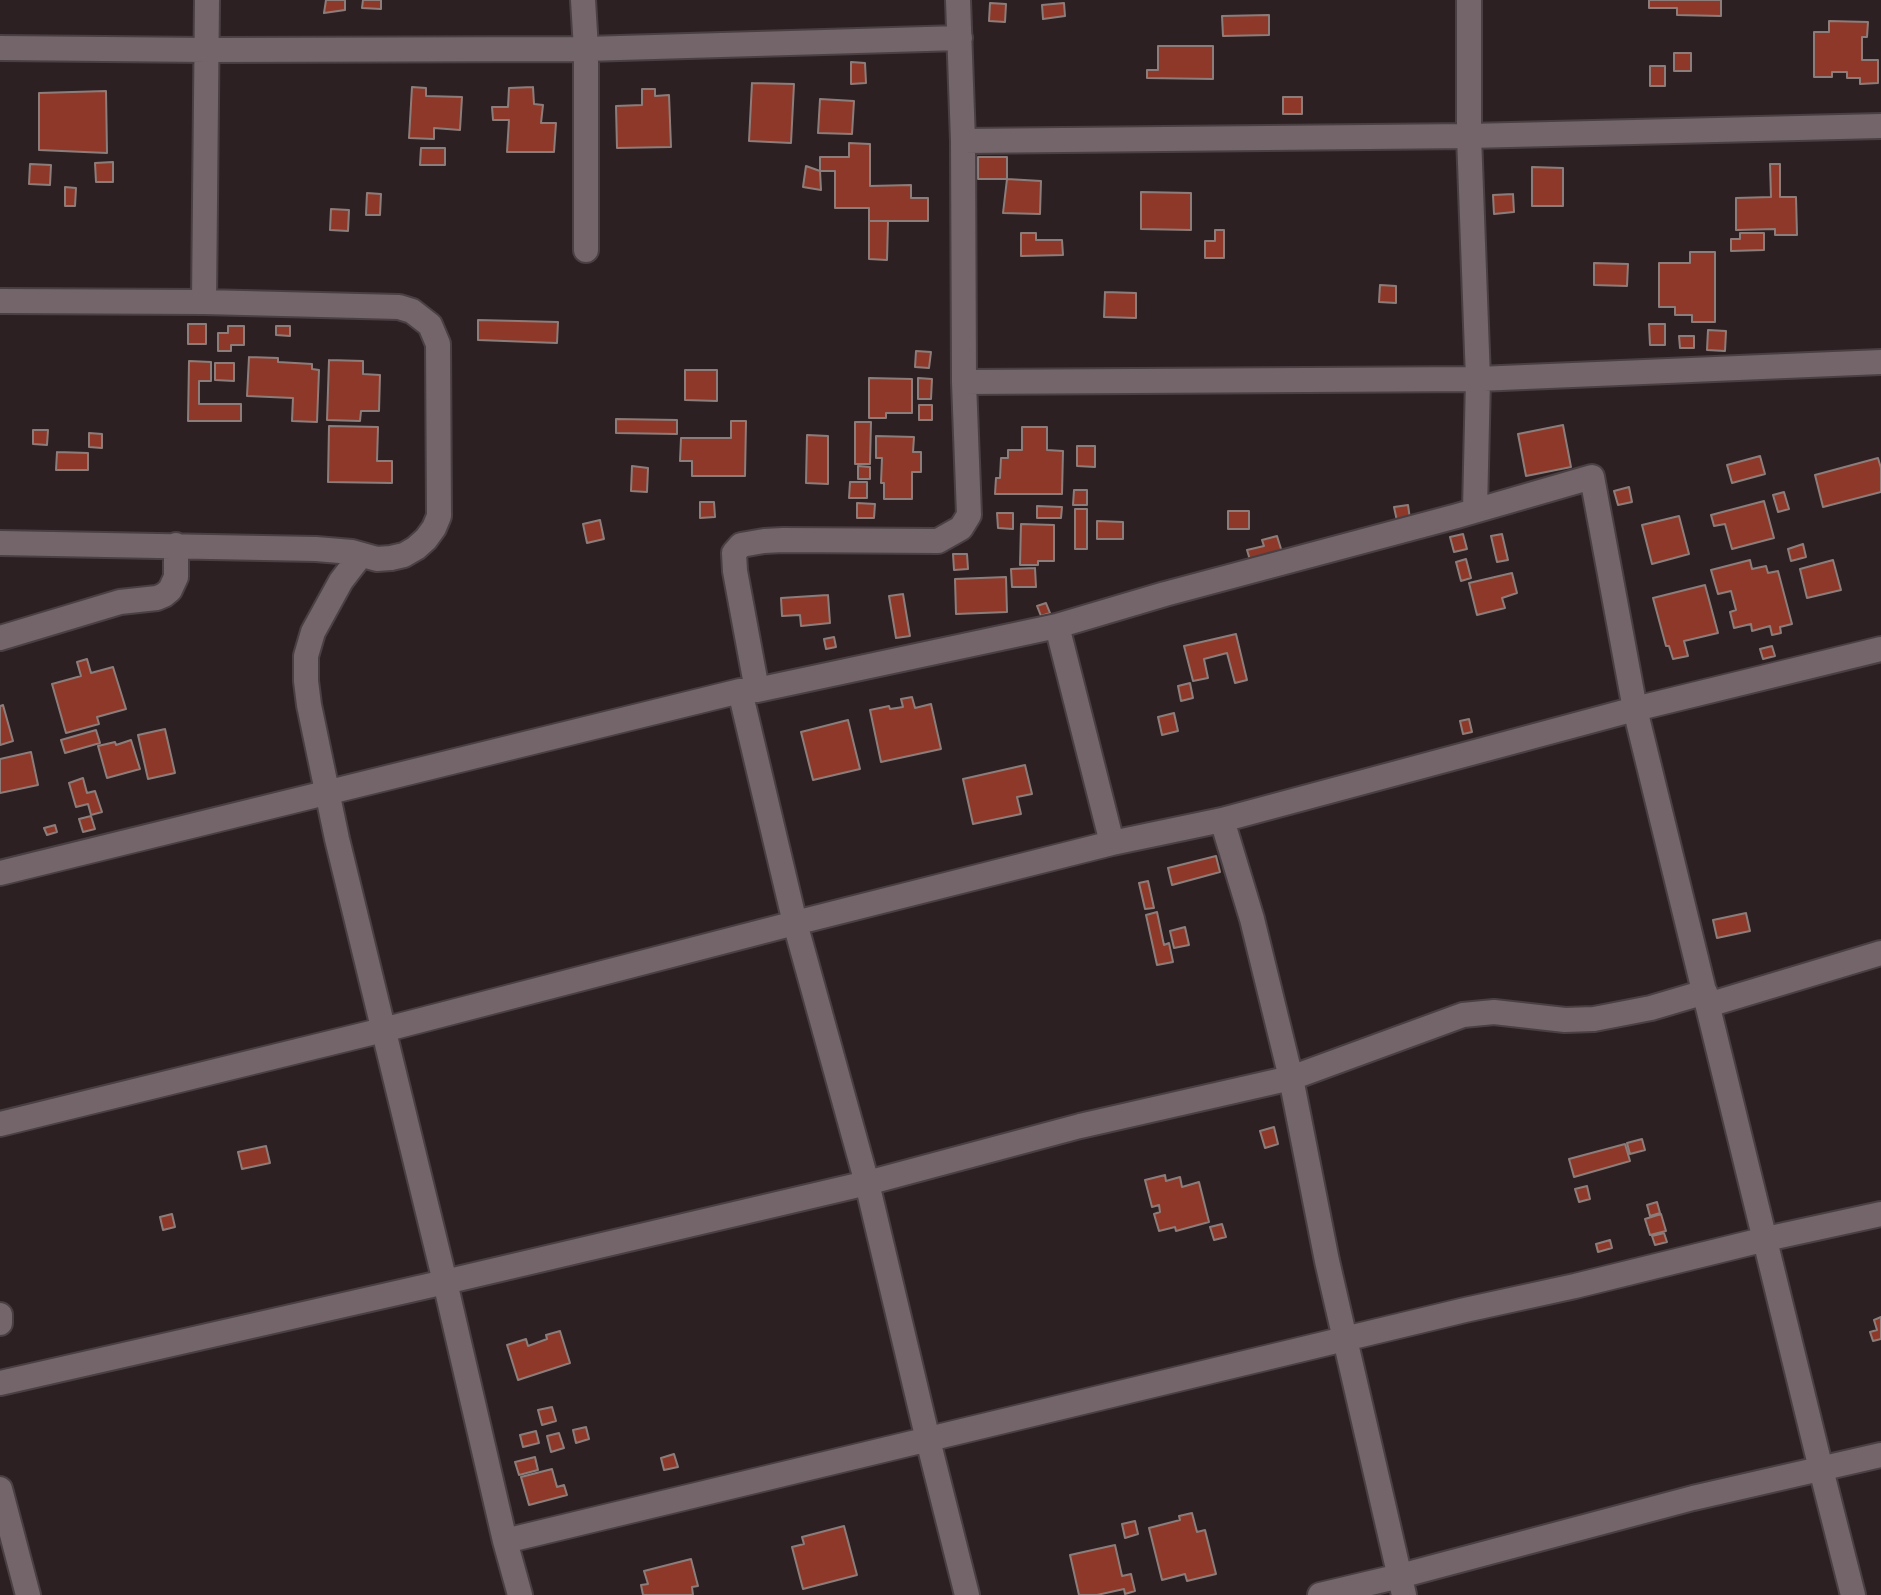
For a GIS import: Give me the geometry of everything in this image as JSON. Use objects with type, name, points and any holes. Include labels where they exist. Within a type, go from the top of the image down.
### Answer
[{"type":"street","points":[[204,302],[207,0]]},
{"type":"street","points":[[583,0],[586,49],[586,250]]},
{"type":"street","points":[[958,0],[964,382],[969,515],[961,528],[937,541],[764,541],[741,545],[734,553],[749,691],[795,923],[867,1183],[967,1595]]},
{"type":"street","points":[[1469,0],[1469,136],[1478,379],[1475,510]]},
{"type":"street","points":[[0,48],[586,49],[960,38]]},
{"type":"street","points":[[962,141],[1469,136],[1881,126]]},
{"type":"street","points":[[0,301],[204,302],[399,307],[412,311],[430,325],[438,344],[439,516],[434,528],[416,548],[404,555],[377,559],[352,552],[316,549],[0,543]]},
{"type":"street","points":[[964,382],[1478,379],[1881,362]]},
{"type":"street","points":[[0,873],[749,691],[1057,626],[1592,477],[1635,709],[1853,1595]]},
{"type":"street","points":[[0,638],[120,602],[164,595],[170,590],[176,577],[176,545]]},
{"type":"street","points":[[361,555],[341,581],[313,632],[306,656],[309,705],[337,839],[520,1595]]},
{"type":"street","points":[[1057,626],[1112,843]]},
{"type":"street","points":[[0,1124],[383,1030],[1112,843],[1222,820],[1635,709],[1881,649]]},
{"type":"street","points":[[1222,820],[1252,919],[1291,1078],[1327,1261],[1402,1586]]},
{"type":"street","points":[[0,1382],[867,1183],[1080,1126],[1291,1078],[1463,1015],[1494,1012],[1565,1020],[1594,1018],[1707,998],[1881,953]]},
{"type":"street","points":[[505,1541],[1465,1310],[1881,1214]]},
{"type":"street","points":[[0,1315],[0,1323]]},
{"type":"street","points":[[1320,1595],[1402,1586],[1693,1498],[1881,1455]]},
{"type":"street","points":[[0,1489],[28,1595]]},
{"type":"building","points":[[326,0],[345,0],[345,10],[324,13]]},
{"type":"building","points":[[363,0],[381,0],[381,9],[362,8]]},
{"type":"building","points":[[1649,0],[1721,0],[1721,16],[1677,15],[1677,8],[1649,8]]},
{"type":"building","points":[[990,3],[1006,4],[1005,22],[989,21]]},
{"type":"building","points":[[1064,3],[1065,16],[1043,19],[1042,5]]},
{"type":"building","points":[[1269,15],[1269,35],[1223,36],[1222,16]]},
{"type":"building","points":[[1829,21],[1868,22],[1867,37],[1862,37],[1862,60],[1878,60],[1878,83],[1860,84],[1860,78],[1847,78],[1847,72],[1832,72],[1832,77],[1814,77],[1814,32],[1829,32]]},
{"type":"building","points":[[1158,46],[1213,46],[1213,79],[1147,78],[1147,70],[1158,70]]},
{"type":"building","points":[[1674,53],[1691,53],[1691,71],[1674,71]]},
{"type":"building","points":[[851,62],[865,63],[866,83],[851,84]]},
{"type":"building","points":[[1650,66],[1665,66],[1665,86],[1650,86]]},
{"type":"building","points":[[752,83],[794,84],[791,143],[749,141]]},
{"type":"building","points":[[412,87],[426,88],[426,96],[462,97],[460,130],[434,128],[434,139],[409,138]]},
{"type":"building","points":[[533,87],[534,104],[543,105],[541,123],[556,123],[554,152],[507,152],[509,120],[493,120],[492,107],[508,107],[509,88]]},
{"type":"building","points":[[642,89],[655,89],[655,96],[669,95],[671,147],[617,148],[616,106],[642,105]]},
{"type":"building","points":[[106,91],[107,153],[39,150],[39,93]]},
{"type":"building","points":[[1283,97],[1302,97],[1302,114],[1283,114]]},
{"type":"building","points":[[820,99],[854,101],[852,134],[818,133]]},
{"type":"building","points":[[849,143],[870,144],[870,186],[911,185],[911,198],[928,198],[928,221],[869,221],[869,208],[835,208],[835,171],[820,171],[820,157],[849,157]]},
{"type":"building","points":[[421,148],[445,148],[445,165],[420,165]]},
{"type":"building","points":[[978,157],[1007,157],[1007,179],[978,179]]},
{"type":"building","points":[[113,162],[113,182],[96,182],[95,163]]},
{"type":"building","points":[[30,164],[51,165],[50,185],[29,184]]},
{"type":"building","points":[[1770,164],[1780,164],[1780,197],[1796,197],[1797,235],[1775,235],[1775,229],[1736,230],[1736,198],[1771,197]]},
{"type":"building","points":[[806,166],[820,171],[821,190],[803,187]]},
{"type":"building","points":[[1532,167],[1563,168],[1563,206],[1532,206]]},
{"type":"building","points":[[1007,179],[1041,181],[1040,214],[1003,213]]},
{"type":"building","points":[[65,187],[76,188],[75,206],[65,206]]},
{"type":"building","points":[[1141,192],[1191,193],[1191,230],[1141,229]]},
{"type":"building","points":[[367,193],[381,194],[380,215],[366,215]]},
{"type":"building","points":[[1513,194],[1514,212],[1494,214],[1493,195]]},
{"type":"building","points":[[331,209],[349,210],[348,231],[330,230]]},
{"type":"building","points":[[869,221],[888,221],[887,260],[869,259]]},
{"type":"building","points":[[1215,230],[1224,230],[1224,258],[1205,258],[1205,241],[1215,241]]},
{"type":"building","points":[[1021,233],[1036,233],[1036,240],[1062,240],[1063,255],[1021,256]]},
{"type":"building","points":[[1740,233],[1764,233],[1764,250],[1731,251],[1731,239],[1740,239]]},
{"type":"building","points":[[1690,252],[1715,252],[1715,322],[1692,322],[1692,315],[1675,315],[1675,307],[1659,307],[1659,263],[1690,263]]},
{"type":"building","points":[[1594,263],[1628,264],[1627,286],[1594,285]]},
{"type":"building","points":[[1380,285],[1396,286],[1396,303],[1379,302]]},
{"type":"building","points":[[1105,292],[1136,293],[1136,318],[1104,317]]},
{"type":"building","points":[[478,320],[558,322],[557,343],[478,340]]},
{"type":"building","points":[[188,324],[206,324],[206,344],[188,344]]},
{"type":"building","points":[[1649,324],[1665,324],[1665,345],[1650,345]]},
{"type":"building","points":[[228,326],[244,326],[244,345],[231,345],[231,351],[218,351],[218,333],[228,333]]},
{"type":"building","points":[[276,326],[290,326],[290,336],[276,335]]},
{"type":"building","points":[[1708,330],[1726,331],[1725,351],[1707,350]]},
{"type":"building","points":[[1679,336],[1694,336],[1694,348],[1680,348]]},
{"type":"building","points":[[916,351],[931,352],[929,368],[915,367]]},
{"type":"building","points":[[249,357],[278,358],[278,362],[312,364],[312,369],[319,370],[317,422],[292,421],[293,398],[247,396]]},
{"type":"building","points":[[329,360],[363,361],[363,374],[380,375],[379,411],[361,411],[360,421],[327,420]]},
{"type":"building","points":[[189,361],[211,362],[211,381],[199,381],[199,404],[241,404],[241,421],[188,421]]},
{"type":"building","points":[[215,363],[234,363],[234,381],[215,380]]},
{"type":"building","points":[[685,370],[717,370],[717,401],[685,400]]},
{"type":"building","points":[[869,378],[912,379],[912,413],[886,413],[886,418],[869,418]]},
{"type":"building","points":[[918,378],[932,379],[931,399],[918,399]]},
{"type":"building","points":[[919,405],[932,405],[932,420],[919,420]]},
{"type":"building","points":[[616,419],[677,420],[677,434],[616,433]]},
{"type":"building","points":[[731,421],[746,421],[745,476],[692,476],[692,461],[680,461],[681,438],[731,438]]},
{"type":"building","points":[[855,422],[871,422],[870,464],[855,464]]},
{"type":"building","points":[[1563,425],[1571,467],[1526,476],[1518,434]]},
{"type":"building","points":[[329,426],[378,427],[377,461],[392,461],[392,483],[328,482]]},
{"type":"building","points":[[1022,427],[1047,427],[1047,450],[1063,451],[1062,494],[995,494],[996,478],[1000,478],[1001,458],[1008,458],[1008,450],[1022,450]]},
{"type":"building","points":[[33,430],[48,430],[47,445],[33,444]]},
{"type":"building","points":[[89,433],[102,434],[102,448],[89,447]]},
{"type":"building","points":[[807,435],[828,436],[828,484],[806,483]]},
{"type":"building","points":[[876,436],[914,437],[913,452],[921,452],[921,472],[912,472],[912,499],[884,499],[884,483],[881,483],[882,458],[876,458]]},
{"type":"building","points":[[1077,446],[1095,446],[1095,467],[1077,466]]},
{"type":"building","points":[[57,452],[88,453],[88,470],[56,470]]},
{"type":"building","points":[[1760,456],[1765,474],[1732,483],[1727,465]]},
{"type":"building","points":[[1878,458],[1881,468],[1881,492],[1823,507],[1815,475]]},
{"type":"building","points":[[632,466],[648,468],[647,492],[631,491]]},
{"type":"building","points":[[858,466],[870,467],[870,479],[858,479]]},
{"type":"building","points":[[850,482],[867,482],[867,498],[849,498]]},
{"type":"building","points":[[1629,487],[1632,502],[1618,505],[1614,491]]},
{"type":"building","points":[[1074,490],[1087,490],[1087,505],[1073,505]]},
{"type":"building","points":[[1784,492],[1789,509],[1778,512],[1773,495]]},
{"type":"building","points":[[1764,501],[1774,538],[1732,549],[1725,524],[1714,526],[1711,515]]},
{"type":"building","points":[[700,502],[714,502],[715,517],[700,518]]},
{"type":"building","points":[[857,503],[875,504],[874,518],[857,518]]},
{"type":"building","points":[[1408,505],[1410,519],[1397,521],[1394,507]]},
{"type":"building","points":[[1037,506],[1062,507],[1061,518],[1037,518]]},
{"type":"building","points":[[1075,509],[1087,509],[1087,549],[1075,549]]},
{"type":"building","points":[[1228,511],[1249,511],[1249,529],[1228,529]]},
{"type":"building","points":[[997,513],[1013,513],[1013,529],[998,528]]},
{"type":"building","points":[[1679,516],[1689,554],[1652,564],[1642,525]]},
{"type":"building","points":[[600,520],[604,539],[587,543],[583,524]]},
{"type":"building","points":[[1097,521],[1123,522],[1123,539],[1097,539]]},
{"type":"building","points":[[1021,524],[1054,525],[1054,561],[1038,561],[1038,565],[1020,565]]},
{"type":"building","points":[[1463,534],[1467,549],[1454,552],[1450,537]]},
{"type":"building","points":[[1502,534],[1508,560],[1497,562],[1491,536]]},
{"type":"building","points":[[1277,536],[1282,552],[1250,560],[1247,550],[1264,546],[1262,540]]},
{"type":"building","points":[[1803,544],[1806,557],[1791,561],[1788,549]]},
{"type":"building","points":[[953,554],[967,554],[968,569],[954,570]]},
{"type":"building","points":[[1466,559],[1471,578],[1461,581],[1456,562]]},
{"type":"building","points":[[1750,560],[1752,569],[1766,566],[1768,573],[1778,571],[1792,624],[1780,627],[1781,633],[1772,635],[1770,626],[1752,631],[1751,624],[1734,628],[1730,612],[1736,610],[1731,591],[1718,594],[1711,570]]},
{"type":"building","points":[[1833,560],[1841,590],[1807,598],[1800,569]]},
{"type":"building","points":[[1035,568],[1036,587],[1012,587],[1011,569]]},
{"type":"building","points":[[1512,573],[1517,593],[1502,598],[1505,608],[1477,615],[1469,583]]},
{"type":"building","points":[[1006,577],[1007,612],[956,614],[955,579]]},
{"type":"building","points":[[1705,585],[1718,633],[1684,641],[1688,656],[1673,659],[1669,646],[1666,646],[1653,598]]},
{"type":"building","points":[[903,594],[910,636],[896,638],[889,596]]},
{"type":"building","points":[[828,595],[830,623],[801,626],[800,615],[782,616],[781,598]]},
{"type":"building","points":[[1046,603],[1050,613],[1041,616],[1037,606]]},
{"type":"building","points":[[1236,634],[1247,680],[1235,683],[1227,653],[1204,659],[1208,678],[1193,681],[1184,646]]},
{"type":"building","points":[[834,637],[836,647],[826,649],[824,639]]},
{"type":"building","points":[[1772,646],[1775,656],[1763,659],[1760,649]]},
{"type":"building","points":[[87,659],[91,673],[113,667],[126,709],[97,717],[99,724],[66,733],[52,684],[81,676],[77,662]]},
{"type":"building","points":[[1190,683],[1193,698],[1181,701],[1178,686]]},
{"type":"building","points":[[912,697],[915,708],[931,704],[941,749],[881,762],[870,710],[889,706],[890,709],[903,707],[901,699]]},
{"type":"building","points":[[3,705],[13,741],[0,745],[0,706]]},
{"type":"building","points":[[1174,713],[1178,731],[1162,735],[1158,717]]},
{"type":"building","points":[[1469,719],[1472,732],[1463,734],[1460,721]]},
{"type":"building","points":[[848,720],[860,769],[813,780],[801,732]]},
{"type":"building","points":[[165,729],[175,773],[148,779],[138,735]]},
{"type":"building","points":[[96,730],[100,743],[65,753],[61,740]]},
{"type":"building","points":[[131,740],[140,769],[107,778],[98,746],[115,742],[116,745]]},
{"type":"building","points":[[31,752],[38,785],[0,793],[0,759]]},
{"type":"building","points":[[1025,765],[1032,794],[1017,797],[1021,814],[973,824],[963,779]]},
{"type":"building","points":[[83,778],[87,793],[95,791],[102,812],[91,815],[88,804],[76,807],[69,783]]},
{"type":"building","points":[[91,816],[95,829],[83,832],[79,819]]},
{"type":"building","points":[[55,825],[57,832],[47,835],[44,828]]},
{"type":"building","points":[[1216,856],[1220,872],[1172,885],[1168,868]]},
{"type":"building","points":[[1148,881],[1154,908],[1145,909],[1139,883]]},
{"type":"building","points":[[1157,912],[1164,945],[1169,943],[1173,962],[1157,965],[1146,915]]},
{"type":"building","points":[[1746,913],[1750,931],[1717,938],[1713,920]]},
{"type":"building","points":[[1185,927],[1189,945],[1174,948],[1170,931]]},
{"type":"building","points":[[1274,1127],[1278,1144],[1265,1148],[1260,1131]]},
{"type":"building","points":[[1642,1139],[1645,1150],[1630,1154],[1627,1143]]},
{"type":"building","points":[[1625,1144],[1630,1161],[1574,1177],[1569,1159]]},
{"type":"building","points":[[266,1146],[270,1163],[242,1169],[238,1152]]},
{"type":"building","points":[[1165,1175],[1166,1181],[1180,1177],[1182,1187],[1199,1182],[1209,1222],[1176,1231],[1175,1227],[1159,1231],[1154,1214],[1160,1212],[1159,1205],[1152,1207],[1145,1180]]},
{"type":"building","points":[[1587,1186],[1590,1199],[1579,1202],[1575,1189]]},
{"type":"building","points":[[1657,1202],[1660,1213],[1650,1216],[1647,1205]]},
{"type":"building","points":[[172,1214],[175,1227],[163,1230],[160,1217]]},
{"type":"building","points":[[1661,1214],[1666,1231],[1650,1235],[1645,1219]]},
{"type":"building","points":[[1222,1224],[1226,1237],[1214,1240],[1210,1227]]},
{"type":"building","points":[[1664,1233],[1667,1242],[1655,1245],[1652,1236]]},
{"type":"building","points":[[1610,1240],[1612,1248],[1598,1252],[1596,1244]]},
{"type":"building","points":[[1881,1317],[1881,1339],[1873,1341],[1870,1332],[1877,1330],[1874,1320]]},
{"type":"building","points":[[560,1331],[570,1363],[518,1380],[507,1345],[526,1339],[528,1346],[547,1339],[546,1335]]},
{"type":"building","points":[[552,1407],[556,1421],[542,1425],[538,1410]]},
{"type":"building","points":[[586,1427],[589,1439],[576,1443],[573,1430]]},
{"type":"building","points":[[536,1431],[539,1443],[523,1447],[520,1435]]},
{"type":"building","points":[[559,1433],[564,1448],[551,1452],[547,1436]]},
{"type":"building","points":[[674,1454],[678,1467],[664,1470],[661,1458]]},
{"type":"building","points":[[535,1457],[538,1470],[519,1475],[515,1462]]},
{"type":"building","points":[[552,1469],[557,1487],[564,1485],[567,1495],[529,1505],[521,1477]]},
{"type":"building","points":[[1192,1513],[1197,1532],[1205,1530],[1216,1574],[1187,1581],[1185,1574],[1162,1580],[1149,1528],[1180,1520],[1179,1516]]},
{"type":"building","points":[[1135,1521],[1138,1534],[1125,1538],[1122,1524]]},
{"type":"building","points":[[844,1526],[857,1575],[803,1589],[792,1547],[804,1544],[802,1537]]},
{"type":"building","points":[[1115,1545],[1122,1576],[1131,1574],[1135,1591],[1125,1594],[1124,1589],[1097,1595],[1079,1595],[1070,1555]]},
{"type":"building","points":[[691,1559],[698,1586],[692,1587],[693,1595],[643,1595],[641,1585],[648,1584],[644,1571]]}]
